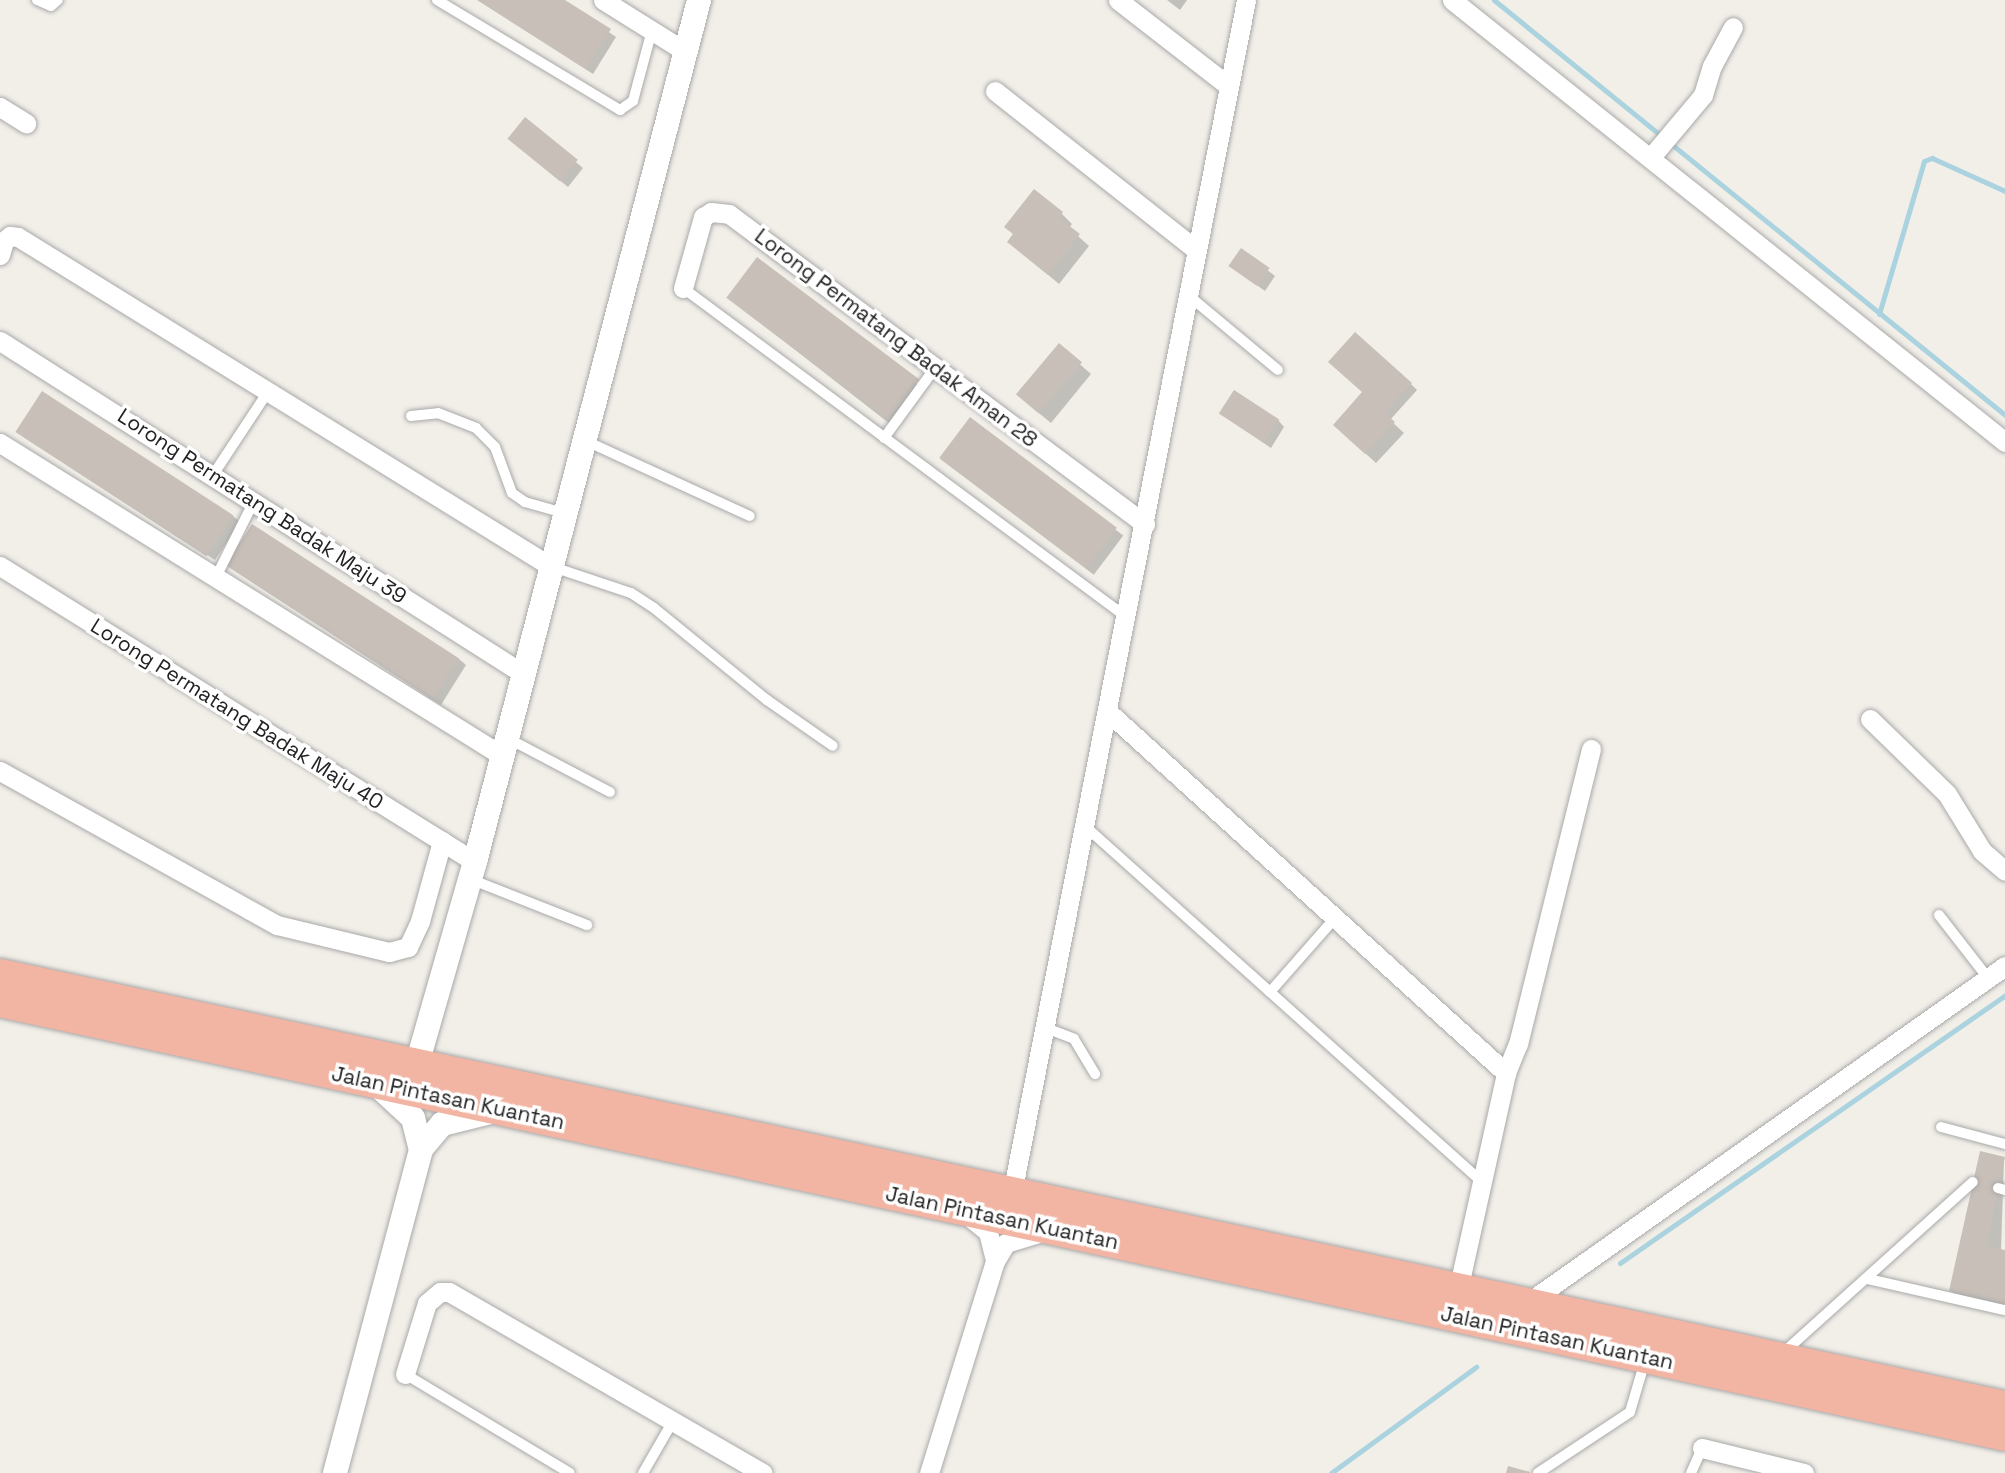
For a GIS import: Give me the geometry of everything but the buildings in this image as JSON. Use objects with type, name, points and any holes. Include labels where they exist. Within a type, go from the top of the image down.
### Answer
[{"type":"highway","name":"Jalan Pintasan Kuantan","points":[[0,975],[2005,1407]]},
{"type":"highway","name":"Jalan Pintasan Kuantan","points":[[0,1001],[2005,1435]]},
{"type":"street","points":[[603,0],[686,52]]},
{"type":"street","points":[[417,1064],[472,870],[512,745],[522,673],[699,0]]},
{"type":"street","points":[[1118,0],[1227,85]]},
{"type":"street","points":[[1012,1193],[1145,524],[1227,85],[1246,0]]},
{"type":"street","points":[[1452,0],[2005,442]]},
{"type":"street","points":[[1651,157],[1703,95],[1712,66],[1733,27]]},
{"type":"street","points":[[995,91],[1196,250]]},
{"type":"street","points":[[0,107],[26,123]]},
{"type":"street","name":"Lorong Permatang Badak Aman 28","points":[[684,288],[703,217],[711,212],[729,214],[1145,524]]},
{"type":"street","points":[[0,255],[4,241],[10,236],[18,237],[550,566]]},
{"type":"street","name":"Lorong Permatang Badak Maju 39","points":[[0,341],[522,673]]},
{"type":"street","points":[[0,443],[216,577],[512,745]]},
{"type":"street","name":"Lorong Permatang Badak Maju 40","points":[[0,566],[442,841],[472,870]]},
{"type":"street","points":[[1107,711],[1506,1073]]},
{"type":"street","points":[[1870,719],[1947,794],[1982,851],[2005,871]]},
{"type":"street","points":[[1458,1290],[1506,1073],[1518,1044],[1591,749]]},
{"type":"street","points":[[0,771],[277,925],[389,952],[408,947],[420,921],[442,841]]},
{"type":"street","points":[[1526,1304],[2005,966]]},
{"type":"street","points":[[373,1082],[413,1118],[421,1149]]},
{"type":"street","points":[[335,1473],[421,1149],[442,1124],[455,1118],[506,1111]]},
{"type":"street","points":[[960,1209],[988,1232],[995,1261]]},
{"type":"street","points":[[929,1473],[995,1261],[1017,1238],[1056,1229]]},
{"type":"street","points":[[405,1374],[427,1303],[440,1292],[449,1292],[762,1473]]},
{"type":"street","points":[[1702,1448],[1804,1473]]},
{"type":"lane","points":[[37,0],[51,6],[58,0]]},
{"type":"lane","points":[[438,0],[621,110],[633,100],[652,30]]},
{"type":"lane","points":[[684,288],[1125,616]]},
{"type":"lane","points":[[1187,295],[1278,370]]},
{"type":"lane","points":[[884,438],[936,368]]},
{"type":"lane","points":[[213,475],[267,393]]},
{"type":"lane","points":[[411,416],[438,413],[476,428],[495,447],[512,493],[525,502],[564,513]]},
{"type":"lane","points":[[584,440],[750,516]]},
{"type":"lane","points":[[216,577],[255,501]]},
{"type":"lane","points":[[550,566],[631,593],[654,608],[766,700],[833,746]]},
{"type":"lane","points":[[512,745],[610,792]]},
{"type":"lane","points":[[1086,827],[1482,1181]]},
{"type":"lane","points":[[472,870],[587,925]]},
{"type":"lane","points":[[1939,915],[1988,978]]},
{"type":"lane","points":[[1270,992],[1335,918]]},
{"type":"lane","points":[[1046,1028],[1074,1039],[1096,1074]]},
{"type":"lane","points":[[1941,1127],[2005,1144]]},
{"type":"lane","points":[[1776,1359],[1973,1182]]},
{"type":"lane","points":[[1868,1279],[2005,1310]]},
{"type":"lane","points":[[1538,1473],[1630,1412],[1646,1358]]},
{"type":"lane","points":[[405,1374],[570,1473]]},
{"type":"lane","points":[[643,1473],[673,1421]]},
{"type":"lane","points":[[1691,1473],[1702,1448]]},
{"type":"waterway","points":[[1494,0],[2005,415]]},
{"type":"waterway","points":[[1879,314],[1924,161],[1932,158],[2005,191]]},
{"type":"waterway","points":[[1620,1263],[2005,995]]},
{"type":"waterway","points":[[1331,1473],[1476,1367]]}]
